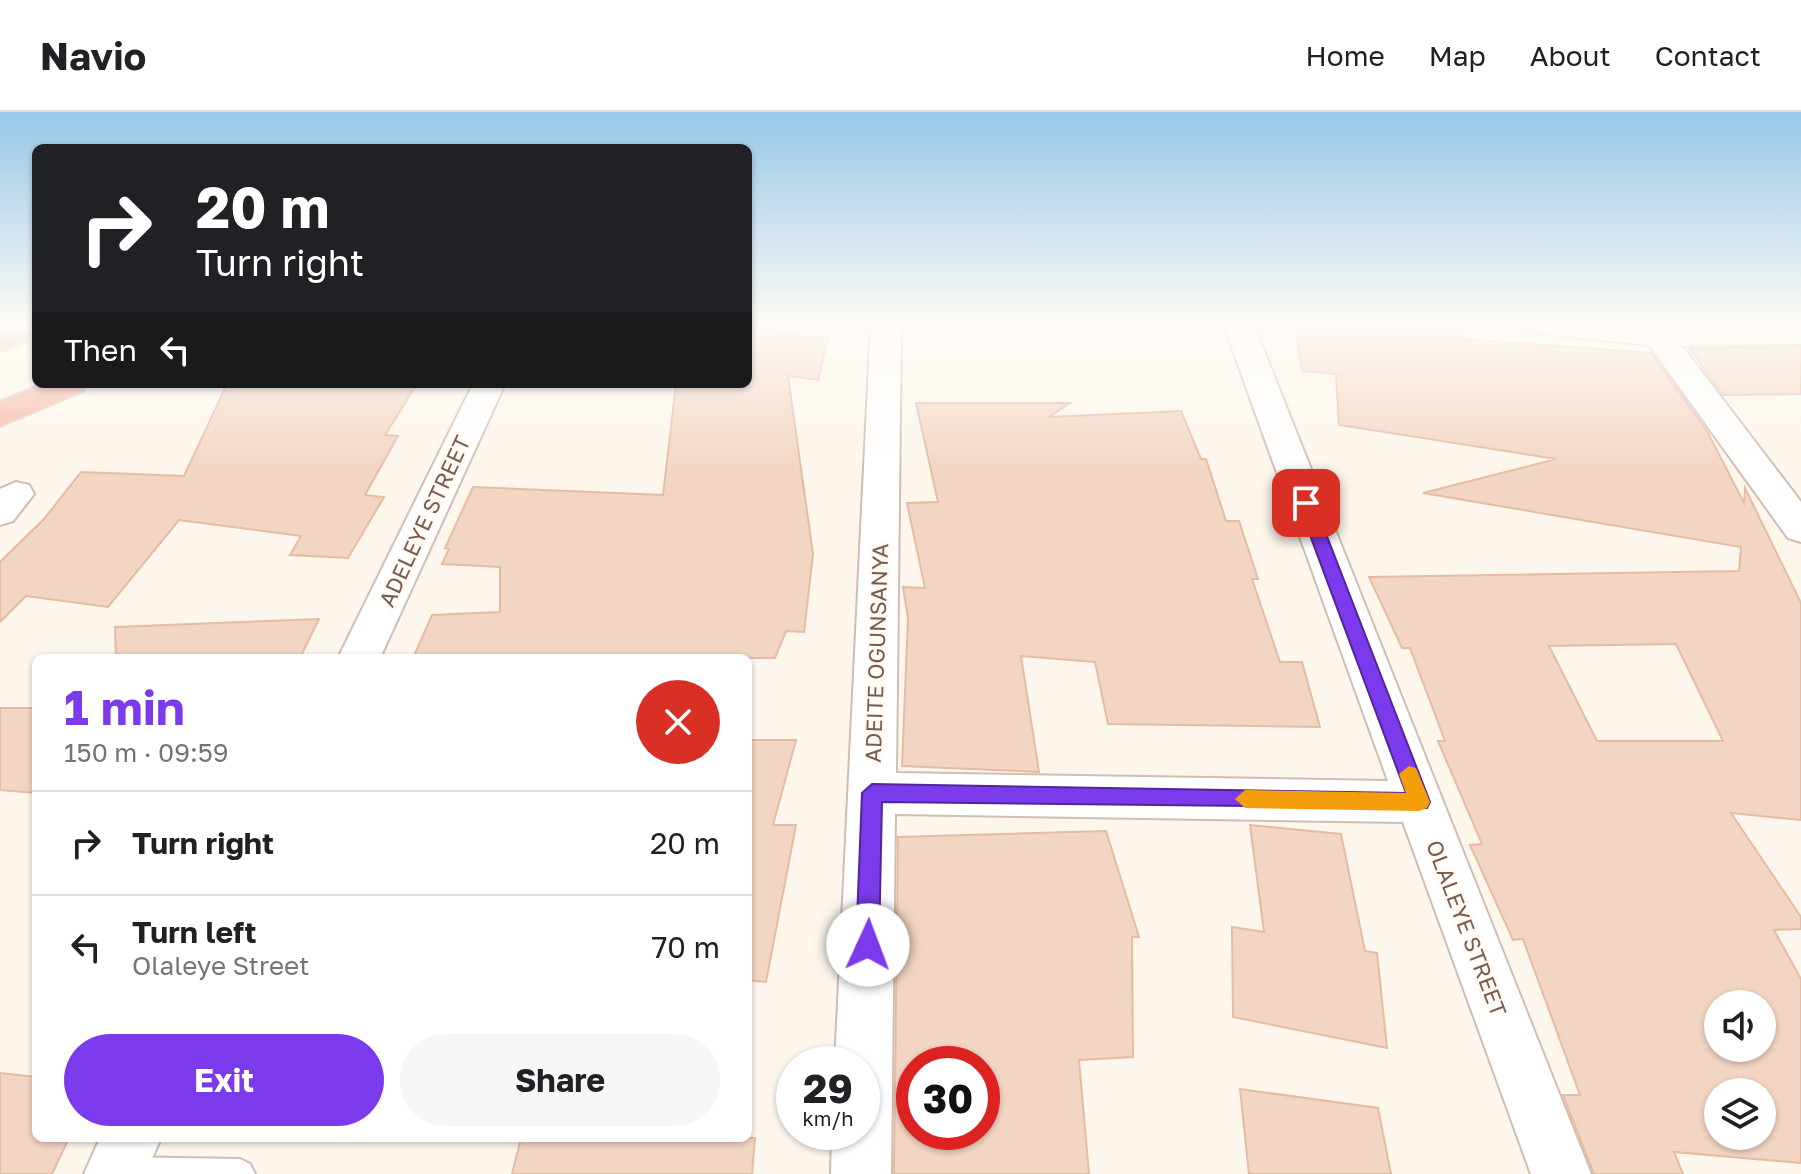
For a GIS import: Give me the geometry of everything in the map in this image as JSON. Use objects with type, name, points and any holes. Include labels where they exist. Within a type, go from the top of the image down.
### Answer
[{"type":"highway","points":[[0,415],[62,388]]},
{"type":"street","name":"ADEITE OGUNSANYA","points":[[864,1046],[885,373]]},
{"type":"street","name":"OLALEYE STREET","points":[[1257,373],[1561,1174]]},
{"type":"street","points":[[1685,373],[1801,529]]},
{"type":"street","name":"ADELEYE STREET","points":[[361,654],[487,388]]},
{"type":"street","points":[[872,793],[1419,802]]},
{"type":"street","name":"ADEITE OGUNSANYA","points":[[861,1174],[862,1150]]},
{"type":"lane","points":[[120,1161],[240,1174]]},
{"type":"building","points":[[752,373],[820,373],[818,380],[788,376],[813,554],[804,632],[786,631],[775,658],[752,658],[752,654],[415,654],[432,615],[500,612],[500,567],[442,564],[449,549],[445,548],[473,487],[663,495],[676,388],[752,388]]},
{"type":"building","points":[[1320,373],[1665,373],[1707,431],[1744,503],[1745,488],[1801,603],[1801,820],[1731,813],[1801,917],[1801,929],[1774,930],[1801,979],[1801,1163],[1674,1152],[1683,1174],[1594,1174],[1563,1095],[1580,1095],[1523,939],[1513,940],[1470,845],[1482,844],[1438,741],[1445,741],[1410,648],[1402,648],[1369,577],[1739,571],[1741,547],[1423,493],[1556,459],[1339,425],[1336,374]],"holes":[[[1676,644],[1723,741],[1597,741],[1549,646]]]},
{"type":"building","points":[[1707,373],[1801,373],[1801,394],[1723,395]]},
{"type":"building","points":[[225,388],[414,388],[385,435],[398,436],[365,495],[384,497],[348,558],[290,555],[301,536],[179,520],[108,607],[26,596],[0,622],[0,562],[44,519],[81,472],[184,476]]},
{"type":"building","points":[[916,403],[1070,403],[1049,417],[1181,411],[1201,459],[1206,459],[1226,521],[1239,521],[1258,579],[1252,579],[1280,662],[1302,662],[1320,727],[1108,724],[1095,662],[1021,656],[1039,772],[902,766],[908,618],[903,587],[925,588],[907,503],[938,502]]},
{"type":"building","points":[[319,619],[302,654],[116,654],[115,627]]},
{"type":"building","points":[[0,708],[32,708],[32,793],[0,790]]},
{"type":"building","points":[[752,740],[796,740],[773,825],[796,825],[766,982],[752,980]]},
{"type":"building","points":[[1250,825],[1341,834],[1365,951],[1377,953],[1387,1048],[1233,1017],[1232,927],[1264,932]]},
{"type":"building","points":[[1106,831],[1139,937],[1132,937],[1133,1057],[1079,1060],[1089,1174],[894,1174],[898,837]]},
{"type":"building","points":[[0,1073],[32,1077],[32,1142],[67,1142],[52,1174],[0,1174]]},
{"type":"building","points":[[1240,1089],[1378,1108],[1391,1174],[1249,1174]]},
{"type":"building","points":[[755,1138],[752,1174],[512,1174],[520,1142],[752,1142]]},
{"type":"slow traffic","points":[[1245,799],[1419,802],[1409,774]]},
{"type":"route","points":[[868,945],[872,793],[1419,802],[1306,503]]}]
